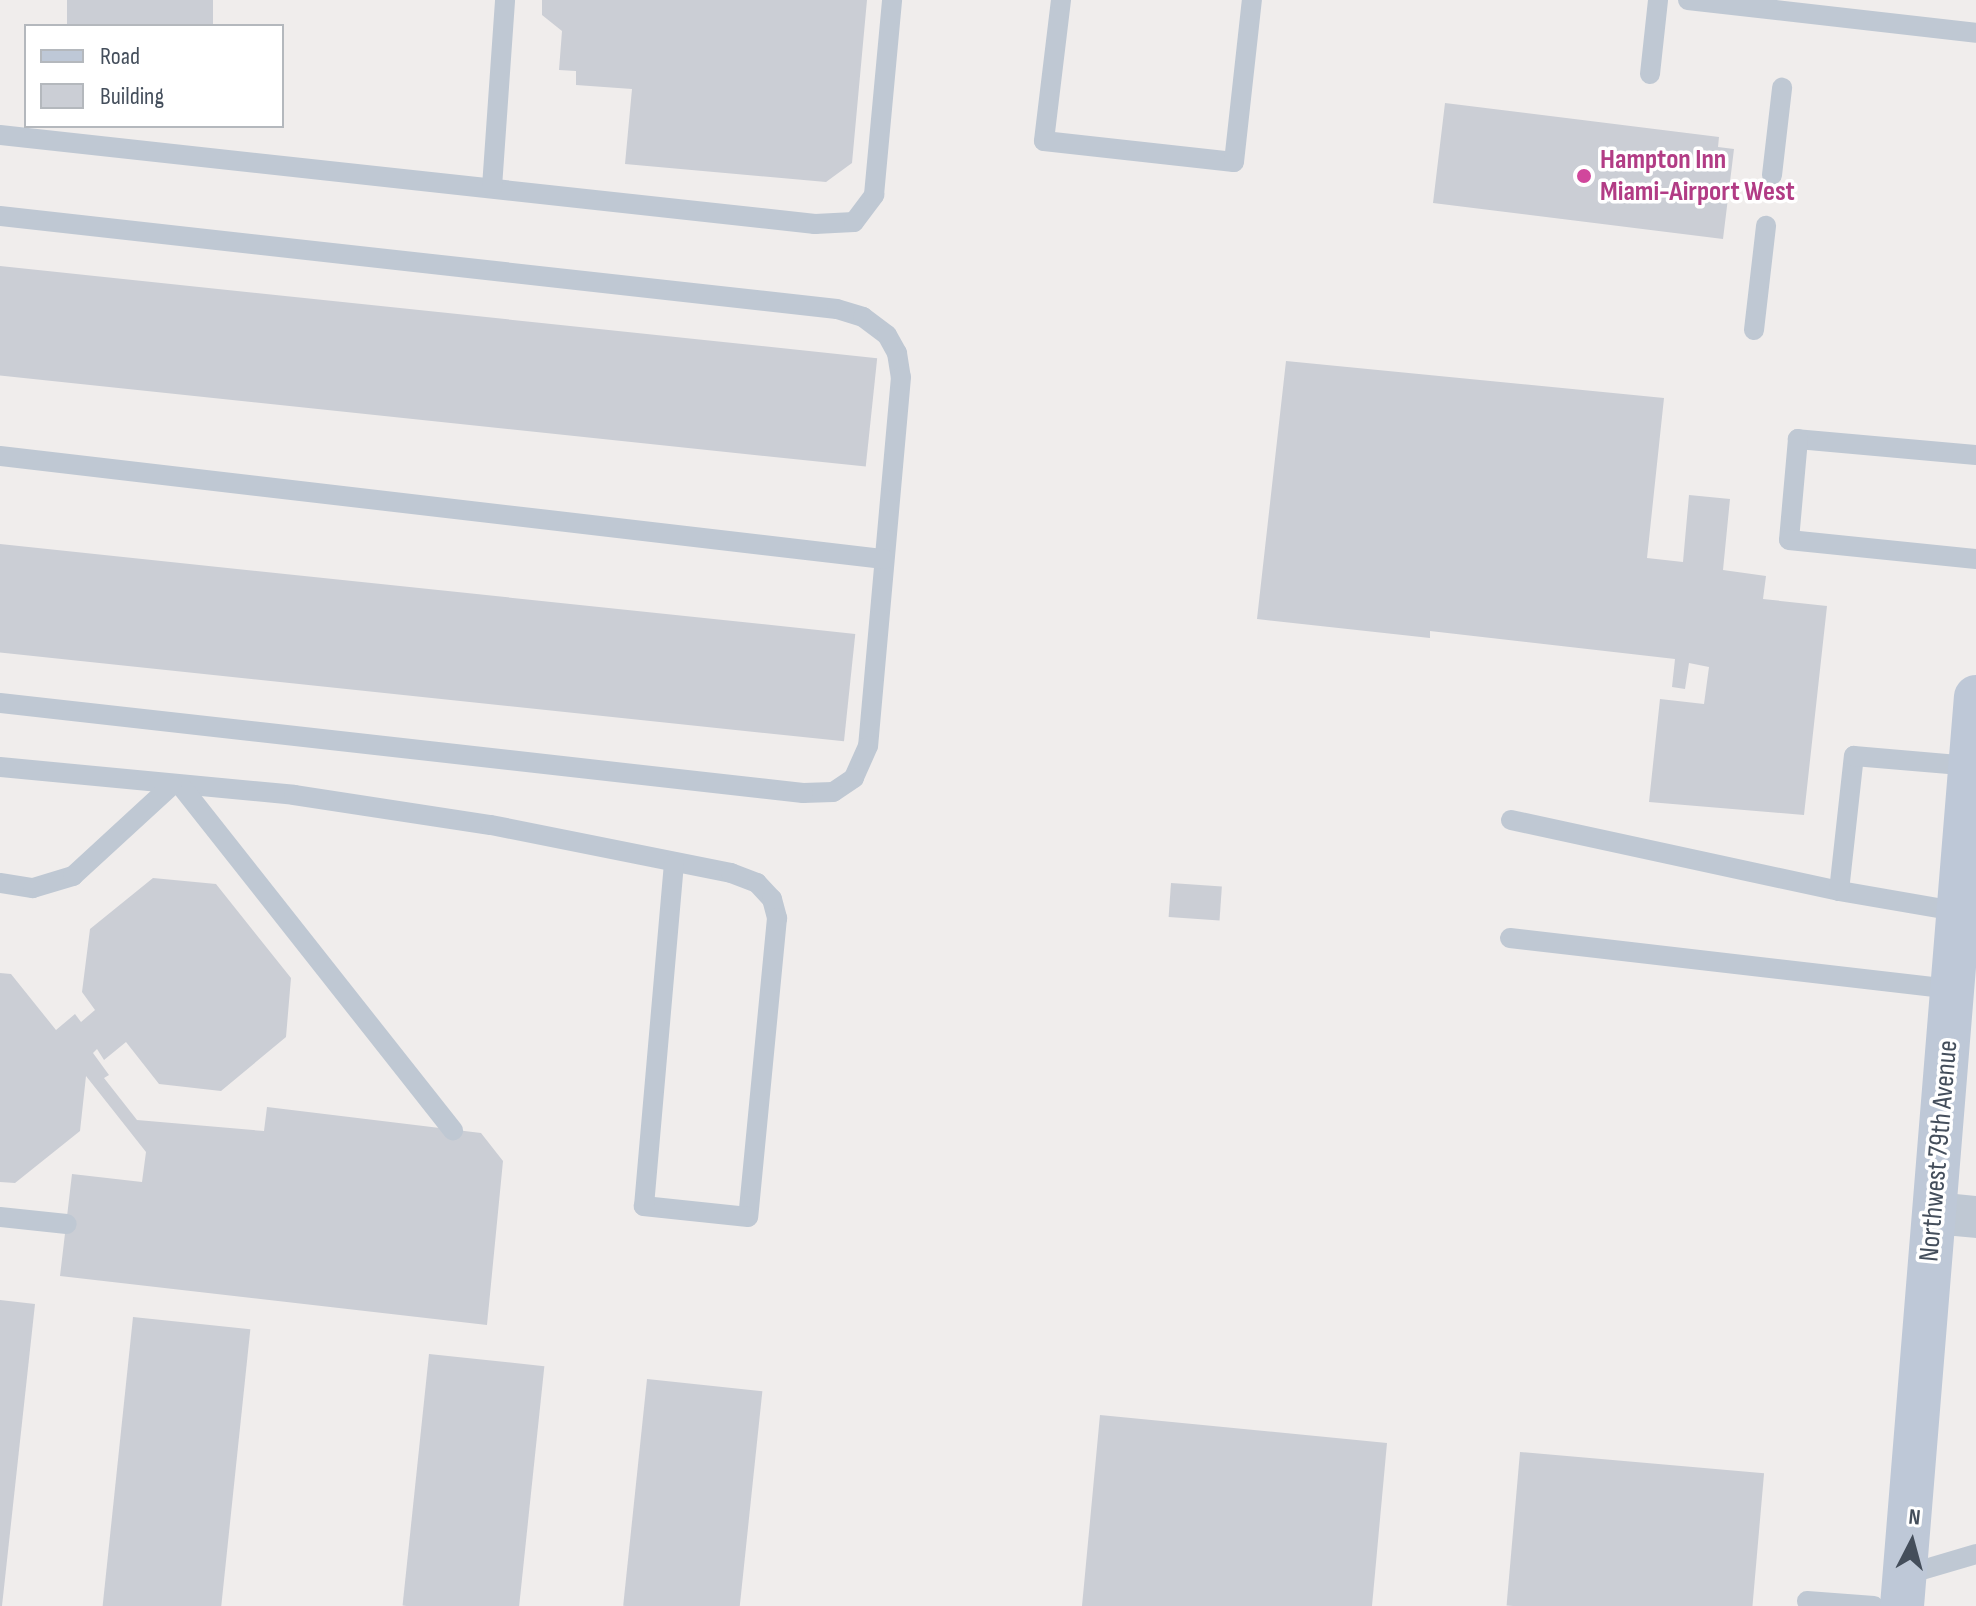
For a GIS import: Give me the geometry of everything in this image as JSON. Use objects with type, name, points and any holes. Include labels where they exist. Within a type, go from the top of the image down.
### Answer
[{"type":"main road","name":"Northwest 79th Avenue","points":[[1903,1590],[1955,1215],[1952,989],[1967,913],[1976,697]]},
{"type":"lane","points":[[492,187],[505,0]]},
{"type":"lane","points":[[0,135],[815,224],[854,222],[874,195],[892,0]]},
{"type":"lane","points":[[1061,0],[1044,141],[1234,162],[1252,0]]},
{"type":"lane","points":[[1650,74],[1658,0]]},
{"type":"lane","points":[[1688,0],[1976,33]]},
{"type":"lane","points":[[1772,175],[1782,88]]},
{"type":"lane","points":[[0,216],[837,309],[863,317],[887,335],[900,364],[866,756],[844,786],[819,794],[0,703]]},
{"type":"lane","points":[[1754,330],[1766,226]]},
{"type":"lane","points":[[1976,455],[1798,439],[1789,540],[1976,559]]},
{"type":"lane","points":[[0,456],[884,559]]},
{"type":"lane","points":[[1839,891],[1854,756],[1972,778]]},
{"type":"lane","points":[[0,767],[294,795],[491,825],[731,873],[757,883],[772,899],[777,918],[748,1217],[644,1206],[674,863]]},
{"type":"lane","points":[[0,883],[33,888],[73,876],[176,785]]},
{"type":"lane","points":[[176,785],[453,1130]]},
{"type":"lane","points":[[1511,820],[1839,891],[1967,913]]},
{"type":"lane","points":[[1510,938],[1952,989]]},
{"type":"lane","points":[[0,1217],[67,1224]]},
{"type":"lane","points":[[1903,1590],[1976,1554]]},
{"type":"lane","points":[[1807,1601],[1874,1606]]},
{"type":"building","points":[[67,0],[213,0],[213,24],[67,24]]},
{"type":"building","points":[[542,0],[867,0],[852,163],[826,182],[625,164],[632,89],[576,85],[576,71],[559,70],[562,31],[542,15]]},
{"type":"building","name":"Hampton Inn Miami-Airport West","points":[[1445,103],[1719,137],[1718,147],[1734,149],[1723,239],[1433,203]]},
{"type":"building","points":[[0,266],[877,358],[866,467],[0,376]]},
{"type":"building","points":[[1286,361],[1664,398],[1647,558],[1683,562],[1689,495],[1730,499],[1723,570],[1766,576],[1763,599],[1827,606],[1804,815],[1649,802],[1660,699],[1704,704],[1709,667],[1689,663],[1685,689],[1672,687],[1675,659],[1430,631],[1430,638],[1257,619]]},
{"type":"building","points":[[0,544],[855,634],[844,741],[0,653]]},
{"type":"building","points":[[153,878],[216,884],[291,978],[286,1037],[221,1091],[159,1084],[126,1042],[104,1060],[97,1049],[93,1053],[109,1075],[104,1078],[137,1120],[264,1131],[267,1107],[481,1133],[503,1161],[487,1325],[60,1276],[72,1174],[142,1182],[146,1152],[86,1076],[80,1131],[15,1183],[0,1182],[0,973],[11,974],[56,1030],[75,1014],[81,1022],[95,1010],[82,992],[90,929]]},
{"type":"building","points":[[1171,883],[1222,887],[1220,920],[1169,917]]},
{"type":"building","points":[[0,1300],[35,1304],[2,1606],[0,1606]]},
{"type":"building","points":[[133,1317],[250,1329],[221,1606],[103,1606]]},
{"type":"building","points":[[429,1354],[544,1366],[519,1606],[403,1606]]},
{"type":"building","points":[[647,1379],[762,1391],[740,1606],[623,1606]]},
{"type":"building","points":[[1100,1415],[1387,1443],[1372,1606],[1082,1606]]},
{"type":"building","points":[[1520,1452],[1764,1473],[1752,1606],[1507,1605]]},
{"type":"place","name":"Hampton Inn Miami-Airport West","points":[[1584,176]]}]
